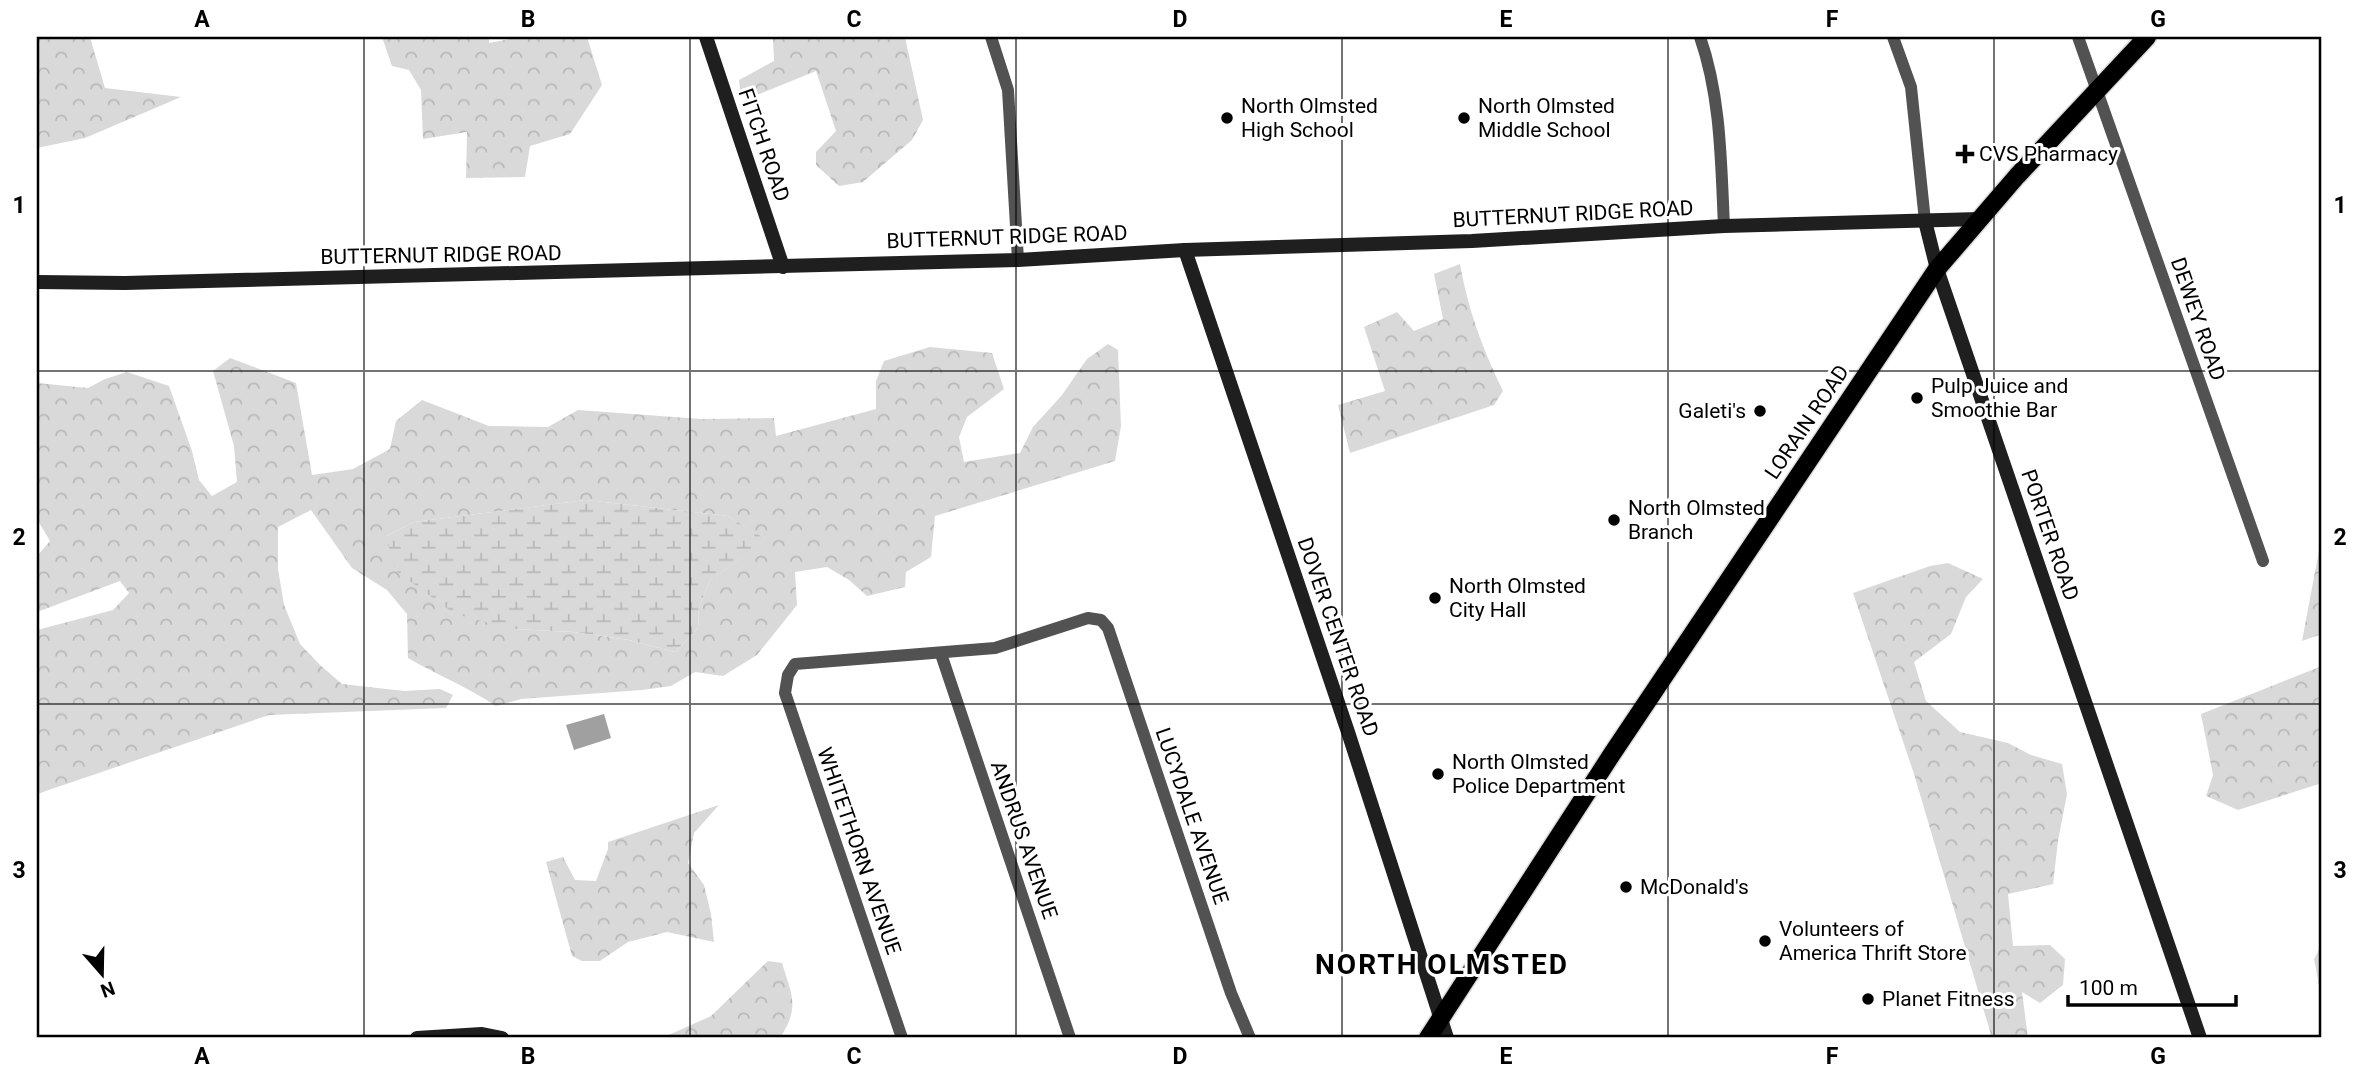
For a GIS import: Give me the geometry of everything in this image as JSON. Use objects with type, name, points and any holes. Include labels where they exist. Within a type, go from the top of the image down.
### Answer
[{"type":"main road","name":"LORAIN ROAD","points":[[1428,1038],[1612,754],[1937,269],[1979,219],[2147,37]]},
{"type":"street","name":"FITCH ROAD","points":[[706,37],[783,267]]},
{"type":"street","points":[[991,37],[1008,90],[1018,260]]},
{"type":"street","points":[[1700,37],[1707,56],[1718,120],[1724,226]]},
{"type":"street","name":"PORTER ROAD","points":[[1894,37],[1910,87],[1925,221],[1937,269],[2200,1038]]},
{"type":"street","name":"DEWEY ROAD","points":[[2078,37],[2263,561]]},
{"type":"street","name":"BUTTERNUT RIDGE ROAD","points":[[37,282],[153,283],[1018,260],[1185,250],[1472,241],[1724,226],[1979,219]]},
{"type":"street","name":"DOVER CENTER ROAD","points":[[1185,250],[1348,732],[1447,1038]]},
{"type":"street","name":"LUCYDALE AVENUE","points":[[941,654],[995,648],[1088,618],[1101,620],[1108,628],[1231,993],[1250,1038]]},
{"type":"street","name":"WHITETHORN AVENUE","points":[[902,1038],[785,693],[788,675],[796,664],[941,654]]},
{"type":"street","name":"ANDRUS AVENUE","points":[[941,654],[1070,1038]]},
{"type":"street","points":[[416,1038],[482,1034],[502,1038]]},
{"type":"green space","points":[[37,37],[90,37],[105,88],[181,97],[85,138],[37,148]]},
{"type":"green space","points":[[382,37],[489,37],[489,43],[520,37],[587,37],[602,85],[570,134],[530,146],[525,177],[466,178],[467,132],[423,139],[421,90],[409,70],[392,66]]},
{"type":"green space","points":[[773,37],[905,37],[923,120],[912,140],[863,182],[839,186],[816,165],[816,152],[836,131],[816,71],[752,97],[740,90],[739,80],[774,61]]},
{"type":"green space","points":[[1460,264],[1477,329],[1503,391],[1494,405],[1350,453],[1338,405],[1385,391],[1364,327],[1397,312],[1414,331],[1443,319],[1434,274]]},
{"type":"green space","points":[[1108,344],[1118,350],[1121,426],[1115,461],[935,516],[931,557],[906,572],[905,587],[867,596],[849,580],[827,567],[795,572],[797,605],[757,655],[723,676],[695,672],[671,686],[521,699],[496,706],[408,658],[407,614],[387,590],[352,568],[311,510],[278,527],[278,569],[284,605],[300,644],[342,684],[404,691],[440,689],[453,695],[446,708],[269,715],[37,794],[37,630],[113,610],[129,593],[120,581],[37,612],[37,556],[50,541],[37,519],[37,383],[88,388],[127,372],[169,386],[192,451],[199,480],[212,496],[237,482],[234,446],[213,371],[230,358],[296,383],[312,475],[353,469],[390,449],[396,421],[422,400],[489,426],[548,427],[578,410],[701,419],[774,418],[776,436],[876,409],[876,381],[884,361],[930,347],[992,353],[1004,389],[967,417],[959,437],[964,462],[1020,453],[1033,427],[1062,395],[1087,359]],"holes":[[[586,500],[728,516],[766,540],[710,580],[699,608],[698,628],[675,652],[629,640],[573,632],[513,629],[386,536],[414,522]]]},
{"type":"green space","points":[[586,500],[728,516],[767,540],[710,580],[699,608],[698,628],[675,652],[629,640],[574,632],[513,629],[455,614],[396,571],[386,536],[414,522]]},
{"type":"green space","points":[[2321,540],[2322,634],[2302,641]]},
{"type":"green space","points":[[1948,563],[1983,579],[1966,597],[1951,634],[1914,662],[1926,701],[1960,732],[2008,743],[2031,755],[2062,764],[2067,794],[2053,884],[2008,894],[2013,946],[2050,945],[2065,959],[2063,985],[2040,1003],[2022,992],[2028,1038],[1992,1038],[1914,774],[1853,593],[1930,566]]},
{"type":"green space","points":[[2322,666],[2322,783],[2238,810],[2206,796],[2213,775],[2201,714]]},
{"type":"green space","points":[[719,805],[694,833],[688,863],[704,885],[714,942],[667,932],[628,942],[600,961],[582,961],[572,956],[546,862],[563,857],[575,880],[596,881],[608,842]]},
{"type":"green space","points":[[2322,944],[2322,1002],[2314,959]]},
{"type":"green space","points":[[768,961],[782,963],[791,993],[790,1018],[780,1038],[662,1038],[711,1016]]},
{"type":"shaded area","points":[[604,714],[611,738],[574,750],[566,725]]},
{"type":"place","name":"North Olmsted High School","points":[[1227,118]]},
{"type":"place","name":"North Olmsted Middle School","points":[[1464,118]]},
{"type":"place","name":"CVS Pharmacy","points":[[1965,154]]},
{"type":"place","name":"Pulp Juice and Smoothie Bar","points":[[1917,398]]},
{"type":"place","name":"Galeti's","points":[[1760,411]]},
{"type":"place","name":"North Olmsted Branch","points":[[1614,520]]},
{"type":"place","name":"North Olmsted City Hall","points":[[1435,598]]},
{"type":"place","name":"North Olmsted Police Department","points":[[1438,774]]},
{"type":"place","name":"McDonald's","points":[[1626,887]]},
{"type":"place","name":"Volunteers of America Thrift Store","points":[[1765,941]]},
{"type":"place","name":"Planet Fitness","points":[[1868,999]]},
{"type":"district","name":"NORTH OLMSTED","points":[[1442,964]]}]
